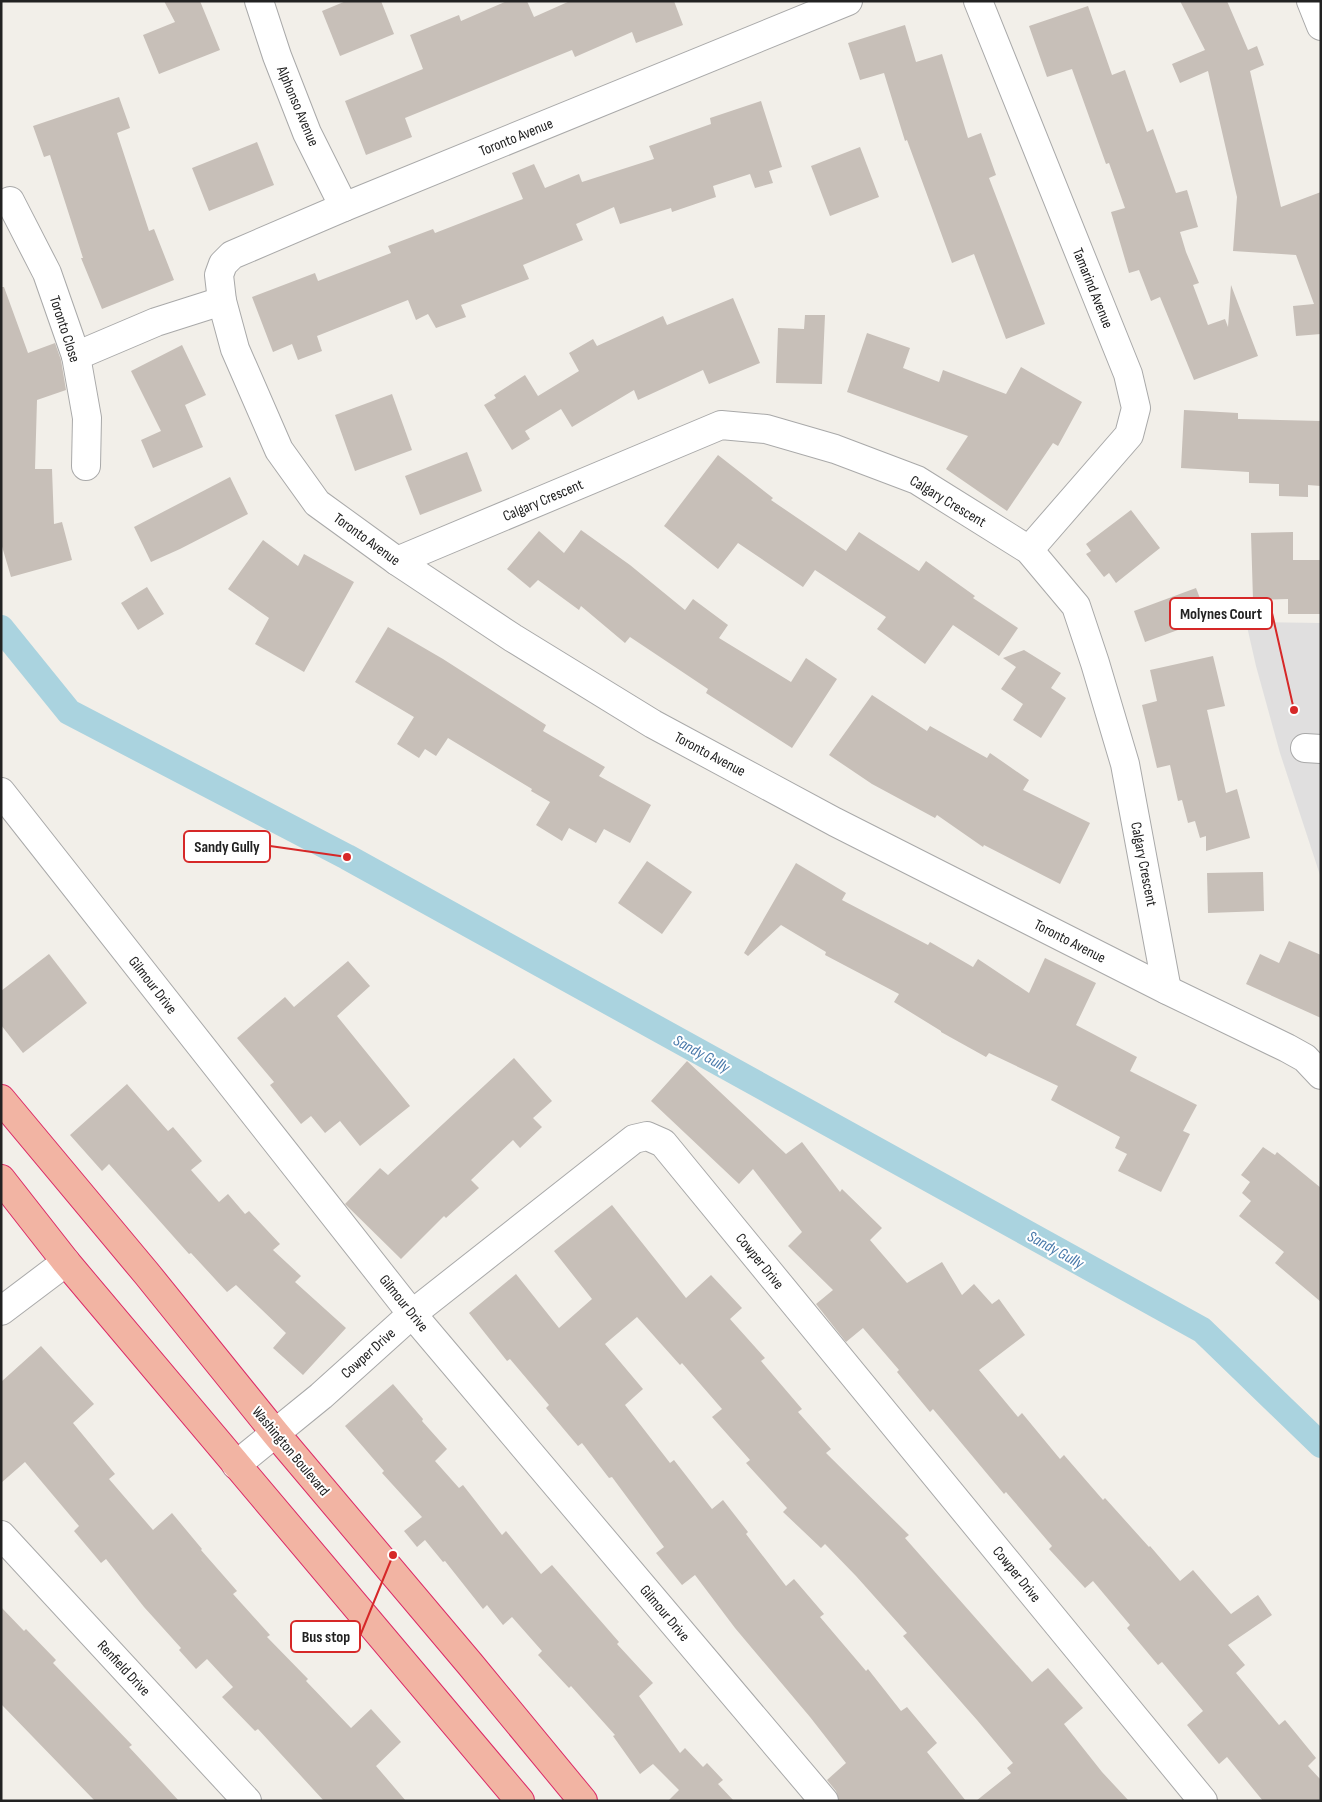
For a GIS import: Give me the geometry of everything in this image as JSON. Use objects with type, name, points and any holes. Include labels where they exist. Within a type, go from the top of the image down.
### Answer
[{"type":"highway","name":"Washington Boulevard","points":[[1,1098],[147,1274],[276,1434],[583,1801]]},
{"type":"highway","points":[[1,1179],[66,1262],[520,1801]]},
{"type":"street","name":"Alphonso Avenue","points":[[259,1],[277,56],[307,133],[344,207]]},
{"type":"street","name":"Toronto Avenue","points":[[848,1],[344,207],[232,255],[223,264],[219,275],[222,301],[236,349],[279,450],[317,503],[397,561],[513,638],[654,724],[836,822],[1305,1058],[1321,1075]]},
{"type":"street","name":"Tamarind Avenue","points":[[978,1],[1128,374],[1136,408],[1129,435],[1029,550]]},
{"type":"street","points":[[1311,1],[1321,26]]},
{"type":"street","name":"Toronto Close","points":[[10,201],[47,273],[76,356],[87,418],[86,466]]},
{"type":"street","points":[[76,356],[156,322],[222,301]]},
{"type":"street","name":"Calgary Crescent","points":[[397,561],[721,425],[766,429],[826,446],[917,480],[1029,550],[1076,606],[1096,663],[1125,764],[1167,990]]},
{"type":"street","name":"Gilmour Drive","points":[[1,792],[412,1314],[824,1801]]},
{"type":"street","name":"Cowper Drive","points":[[236,1465],[321,1396],[412,1314],[634,1139],[646,1136],[663,1143],[1203,1801]]},
{"type":"street","points":[[1,1312],[66,1262]]},
{"type":"street","name":"Renfield Drive","points":[[1,1535],[247,1801]]},
{"type":"shaded area","points":[[1246,622],[1321,623],[1321,878],[1280,753]]},
{"type":"building","points":[[164,1],[200,1],[220,50],[159,74],[143,35],[175,22]]},
{"type":"building","points":[[346,1],[381,1],[394,34],[340,56],[322,11]]},
{"type":"building","points":[[507,1],[527,1],[534,17],[570,1],[674,1],[683,25],[636,43],[632,32],[575,57],[572,50],[405,118],[412,137],[366,155],[345,101],[423,69],[410,35],[459,15],[461,21]]},
{"type":"building","points":[[1180,1],[1227,1],[1248,50],[1257,46],[1264,65],[1250,71],[1281,207],[1321,192],[1321,334],[1296,336],[1293,306],[1314,304],[1296,255],[1233,251],[1237,197],[1208,71],[1180,83],[1172,64],[1205,50]]},
{"type":"building","points":[[1088,6],[1112,75],[1125,70],[1147,132],[1153,129],[1176,193],[1187,190],[1198,227],[1180,232],[1199,283],[1193,285],[1208,325],[1225,319],[1228,327],[1231,285],[1258,356],[1194,380],[1160,297],[1151,301],[1139,270],[1129,273],[1111,212],[1125,208],[1109,163],[1106,164],[1072,69],[1047,77],[1029,26]]},
{"type":"building","points":[[905,25],[916,62],[942,54],[968,138],[981,133],[996,175],[989,178],[1045,324],[1006,339],[974,254],[952,263],[907,140],[905,141],[884,73],[860,80],[848,43]]},
{"type":"building","points":[[119,97],[130,128],[117,133],[149,231],[154,229],[174,280],[102,309],[81,258],[83,258],[50,155],[44,157],[33,126]]},
{"type":"building","points":[[761,101],[782,167],[769,171],[773,183],[755,188],[750,174],[713,186],[716,197],[672,212],[671,208],[620,224],[614,207],[576,224],[583,240],[523,265],[529,279],[461,305],[466,317],[436,328],[428,314],[416,320],[408,300],[317,336],[322,351],[298,360],[292,344],[273,352],[252,297],[315,273],[318,281],[391,253],[388,246],[433,229],[435,233],[523,199],[512,173],[534,164],[545,188],[579,174],[582,182],[654,159],[649,146],[711,124],[710,118]]},
{"type":"building","points":[[257,142],[274,185],[209,211],[192,168]]},
{"type":"building","points":[[860,147],[879,197],[830,216],[811,166]]},
{"type":"building","points":[[1,287],[4,287],[28,353],[55,343],[61,360],[66,390],[37,400],[35,469],[52,469],[54,524],[62,522],[72,560],[11,577],[1,543]]},
{"type":"building","points":[[733,298],[760,363],[709,384],[703,370],[638,400],[634,390],[572,427],[561,409],[525,431],[530,439],[512,450],[484,405],[496,398],[494,395],[525,375],[538,396],[579,371],[569,353],[593,339],[597,346],[663,316],[667,325]]},
{"type":"building","points":[[805,315],[825,315],[822,384],[776,383],[778,328],[804,329]]},
{"type":"building","points":[[867,333],[910,348],[903,368],[939,382],[943,370],[1006,394],[1021,367],[1082,402],[1058,446],[1053,443],[1007,511],[946,469],[968,436],[847,392]]},
{"type":"building","points":[[182,345],[206,395],[185,405],[203,447],[153,468],[141,440],[161,431],[131,371]]},
{"type":"building","points":[[392,394],[412,450],[355,471],[335,415]]},
{"type":"building","points":[[1184,410],[1238,413],[1238,419],[1321,421],[1321,486],[1308,485],[1308,497],[1279,496],[1279,484],[1249,483],[1249,472],[1181,468]]},
{"type":"building","points":[[467,452],[482,491],[420,515],[405,476]]},
{"type":"building","points":[[718,455],[773,498],[771,500],[846,551],[859,532],[919,571],[926,561],[975,596],[973,598],[1018,628],[999,656],[953,625],[925,664],[877,629],[886,617],[815,570],[803,587],[738,543],[718,569],[664,526]]},
{"type":"building","points":[[230,477],[248,514],[151,562],[134,527]]},
{"type":"building","points":[[1131,510],[1160,548],[1116,583],[1109,573],[1104,577],[1086,554],[1091,551],[1086,544]]},
{"type":"building","points":[[581,530],[630,565],[685,610],[693,599],[728,625],[719,638],[791,682],[806,658],[837,679],[792,748],[706,693],[708,689],[630,637],[625,643],[581,606],[579,610],[538,580],[530,588],[507,569],[539,531],[564,553]]},
{"type":"building","points":[[1293,532],[1293,560],[1321,560],[1321,614],[1288,614],[1288,599],[1253,600],[1251,533]]},
{"type":"building","points":[[263,540],[298,566],[304,554],[354,582],[304,672],[255,644],[269,618],[228,589]]},
{"type":"building","points":[[147,587],[164,614],[138,630],[121,603]]},
{"type":"building","points":[[1196,588],[1208,619],[1145,642],[1134,611]]},
{"type":"building","points":[[388,627],[443,659],[546,725],[543,731],[605,767],[599,776],[651,805],[630,843],[604,829],[596,843],[569,828],[562,841],[536,825],[550,802],[448,738],[436,756],[425,749],[419,758],[397,744],[414,717],[355,682]]},
{"type":"building","points":[[1024,650],[1061,673],[1051,688],[1066,698],[1041,738],[1013,720],[1023,704],[1001,689],[1016,667],[1003,658]]},
{"type":"building","points":[[1213,656],[1225,706],[1207,710],[1226,793],[1237,789],[1250,838],[1206,851],[1206,836],[1200,838],[1195,821],[1188,823],[1182,800],[1178,801],[1170,765],[1157,768],[1142,705],[1157,701],[1150,670]]},
{"type":"building","points":[[872,695],[927,731],[930,726],[987,758],[990,753],[1029,780],[1023,790],[1090,823],[1060,884],[984,845],[983,847],[937,815],[935,818],[872,784],[829,755]]},
{"type":"building","points":[[647,861],[692,892],[662,934],[618,903]]},
{"type":"building","points":[[796,863],[846,893],[842,900],[928,945],[930,942],[973,967],[978,959],[1029,993],[1045,958],[1096,983],[1076,1025],[1137,1057],[1130,1071],[1197,1105],[1183,1131],[1190,1134],[1161,1192],[1118,1171],[1127,1154],[1115,1148],[1120,1137],[1051,1100],[1058,1086],[989,1053],[986,1057],[941,1032],[894,1002],[899,994],[825,955],[826,952],[781,925],[748,956],[744,953]]},
{"type":"building","points":[[1263,872],[1264,911],[1208,913],[1207,873]]},
{"type":"building","points":[[1289,941],[1321,955],[1321,1018],[1246,984],[1260,954],[1279,963]]},
{"type":"building","points":[[49,954],[87,1003],[23,1053],[1,1025],[1,991]]},
{"type":"building","points":[[348,961],[370,986],[337,1016],[410,1106],[360,1146],[340,1121],[325,1133],[311,1116],[301,1124],[270,1085],[274,1082],[237,1038],[285,997],[294,1007]]},
{"type":"building","points":[[514,1058],[552,1101],[533,1118],[542,1127],[520,1148],[513,1140],[471,1180],[479,1188],[446,1218],[444,1216],[401,1259],[345,1204],[380,1168],[388,1175]]},
{"type":"building","points":[[687,1061],[786,1154],[802,1142],[840,1192],[842,1189],[882,1228],[870,1240],[907,1283],[942,1262],[962,1295],[974,1284],[992,1304],[999,1299],[1025,1335],[979,1370],[1018,1417],[1022,1413],[1060,1459],[1064,1455],[1103,1500],[1105,1498],[1180,1581],[1193,1570],[1231,1614],[1258,1595],[1272,1615],[1228,1645],[1245,1665],[1236,1673],[1279,1725],[1285,1720],[1316,1758],[1308,1766],[1321,1780],[1321,1801],[1263,1801],[1227,1757],[1219,1764],[1187,1725],[1203,1711],[1162,1662],[1158,1665],[1127,1628],[1130,1625],[1093,1581],[1085,1588],[1049,1549],[1052,1546],[1006,1492],[1004,1494],[933,1409],[930,1412],[897,1372],[899,1370],[863,1328],[846,1342],[816,1304],[833,1290],[788,1246],[802,1232],[753,1169],[739,1184],[651,1101]]},
{"type":"building","points":[[127,1084],[168,1131],[173,1127],[202,1161],[191,1170],[219,1202],[228,1194],[245,1214],[249,1211],[280,1244],[273,1250],[301,1276],[295,1282],[346,1328],[303,1375],[273,1348],[286,1333],[236,1285],[227,1292],[191,1253],[189,1254],[109,1164],[102,1171],[70,1135]]},
{"type":"building","points":[[1263,1147],[1275,1155],[1277,1152],[1321,1188],[1321,1302],[1275,1263],[1284,1252],[1239,1216],[1251,1201],[1242,1193],[1250,1182],[1241,1175]]},
{"type":"building","points":[[612,1205],[686,1298],[711,1275],[742,1308],[730,1319],[765,1358],[761,1361],[802,1409],[798,1412],[831,1449],[826,1453],[909,1535],[905,1538],[1032,1682],[1048,1668],[1083,1708],[1064,1724],[1102,1772],[1129,1801],[976,1801],[1011,1773],[1007,1768],[1013,1763],[903,1636],[907,1633],[856,1576],[825,1544],[821,1548],[783,1512],[787,1508],[746,1463],[750,1460],[712,1417],[722,1409],[682,1363],[680,1365],[637,1317],[605,1344],[643,1389],[625,1405],[670,1463],[674,1460],[712,1509],[723,1500],[748,1532],[746,1534],[786,1586],[794,1579],[824,1614],[820,1617],[866,1671],[868,1669],[901,1711],[907,1707],[937,1743],[927,1752],[966,1801],[839,1801],[836,1791],[827,1780],[846,1763],[735,1628],[695,1575],[682,1585],[656,1553],[664,1547],[612,1477],[609,1478],[582,1443],[578,1446],[546,1408],[549,1405],[510,1359],[507,1361],[469,1313],[516,1274],[559,1328],[592,1299],[554,1251]]},
{"type":"building","points":[[41,1346],[94,1404],[73,1423],[115,1474],[109,1479],[153,1530],[172,1513],[237,1591],[233,1594],[270,1635],[267,1637],[308,1679],[306,1681],[351,1728],[371,1709],[401,1742],[376,1766],[406,1801],[324,1801],[258,1729],[255,1731],[222,1697],[233,1687],[207,1659],[196,1669],[179,1650],[181,1648],[144,1607],[106,1559],[101,1563],[74,1531],[79,1526],[25,1462],[1,1483],[1,1382]]},
{"type":"building","points":[[393,1384],[447,1449],[435,1461],[459,1488],[463,1485],[502,1535],[506,1531],[541,1574],[552,1565],[619,1642],[617,1644],[653,1683],[639,1696],[680,1753],[685,1748],[703,1767],[707,1763],[723,1780],[718,1784],[734,1801],[668,1801],[679,1790],[653,1764],[640,1774],[613,1736],[615,1735],[571,1686],[569,1688],[538,1655],[542,1651],[512,1617],[503,1625],[487,1605],[483,1609],[445,1561],[443,1562],[425,1540],[417,1547],[404,1531],[422,1517],[382,1473],[384,1471],[345,1426]]},
{"type":"building","points":[[1,1607],[24,1631],[26,1629],[56,1660],[53,1663],[132,1745],[129,1747],[179,1801],[95,1801],[1,1704]]},
{"type":"waterway","name":"Sandy Gully","points":[[1,628],[69,712],[347,857],[1202,1330],[1321,1445]]},
{"type":"place","name":"Molynes Court","points":[[1294,710]]},
{"type":"place","name":"Sandy Gully","points":[[347,857]]},
{"type":"place","name":"Bus stop","points":[[393,1555]]}]
